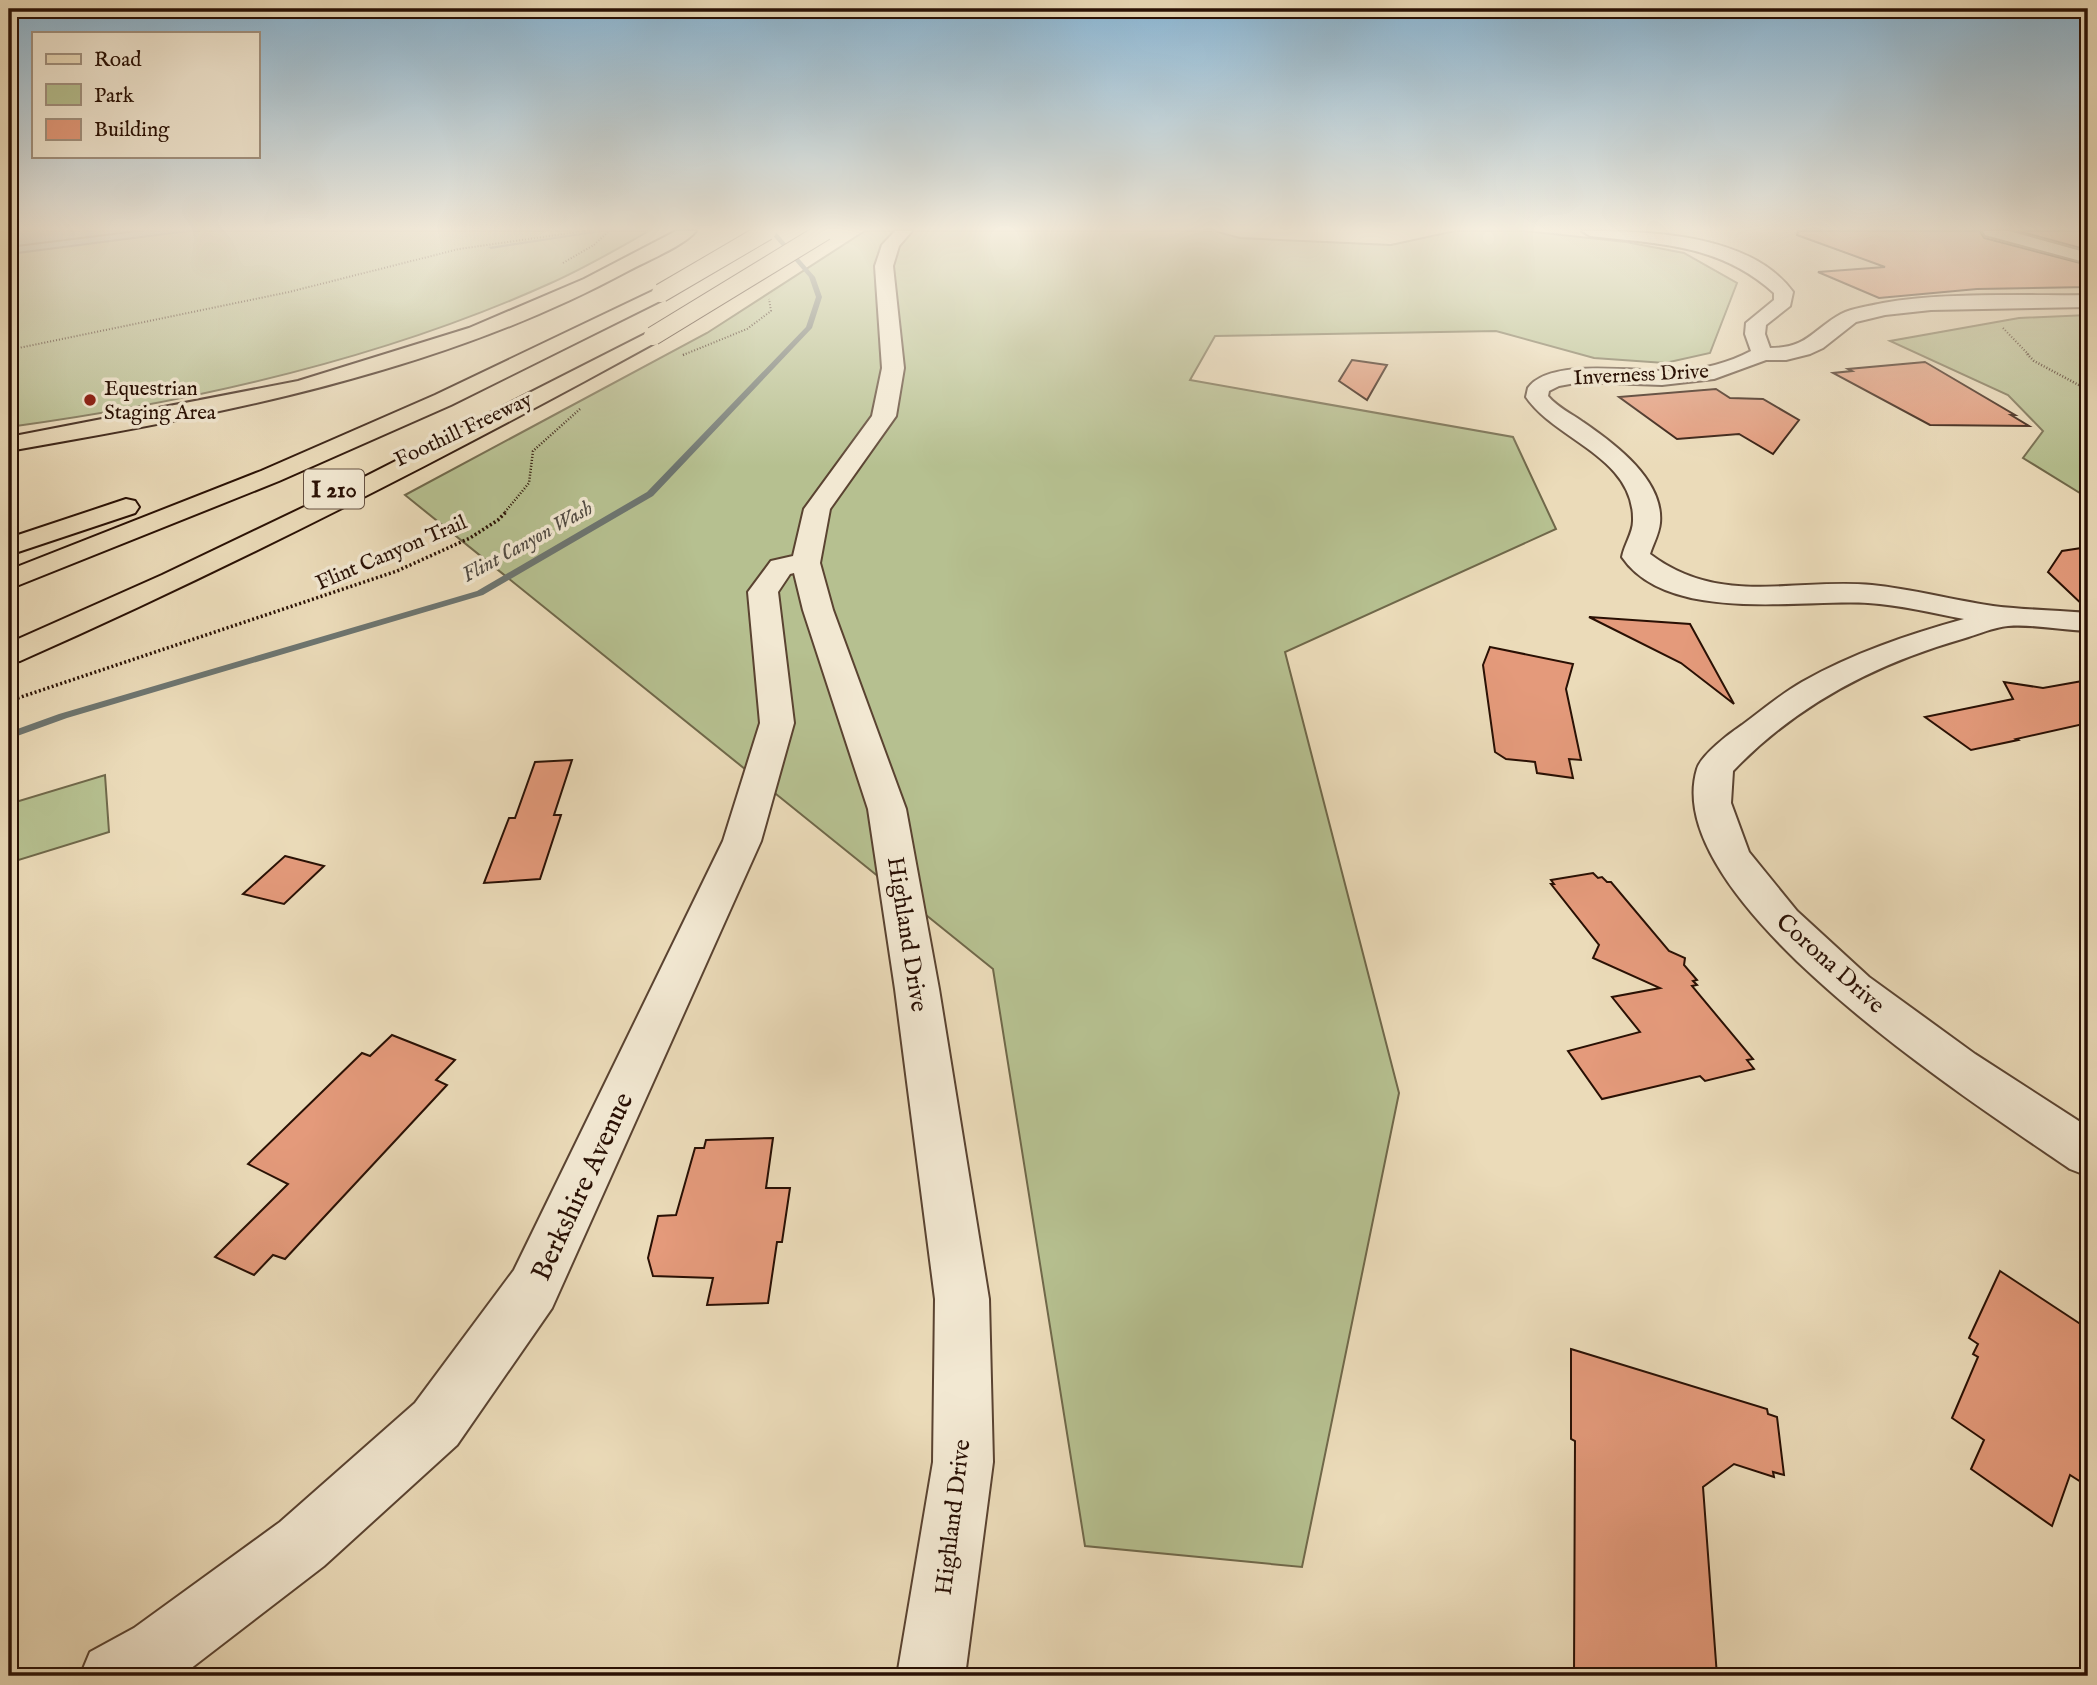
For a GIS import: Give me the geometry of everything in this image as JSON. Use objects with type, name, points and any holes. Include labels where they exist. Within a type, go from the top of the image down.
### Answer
[{"type":"main road","points":[[9,443],[314,383],[476,332],[528,310]]},
{"type":"main road","name":"Foothill Freeway","points":[[9,580],[270,476],[443,400],[627,310]]},
{"type":"main road","name":"Foothill Freeway","points":[[9,630],[239,532],[408,456],[653,336],[696,310]]},
{"type":"main road","points":[[9,654],[101,615],[329,507],[523,407],[653,336]]},
{"type":"main road","points":[[9,547],[297,445],[443,400]]},
{"type":"street","name":"Highland Drive","points":[[888,310],[893,368],[884,415],[817,509],[806,563],[818,610],[887,809],[917,989],[962,1298],[963,1462],[931,1676]]},
{"type":"street","points":[[1773,310],[1756,323],[1755,334],[1762,354],[1786,354],[1803,350],[1815,344],[1837,325],[1865,313],[1885,310]]},
{"type":"street","name":"Inverness Drive","points":[[1762,354],[1740,366],[1698,375],[1568,377],[1547,382],[1539,388],[1537,397],[1544,406],[1610,454],[1629,474],[1643,502],[1647,522],[1637,543],[1636,556],[1650,571],[1673,584],[1707,592],[1870,594],[2007,617],[2088,622]]},
{"type":"street","name":"Berkshire Avenue","points":[[114,1676],[158,1652],[303,1544],[436,1424],[533,1289],[742,841],[776,723],[763,592],[782,567],[806,563]]},
{"type":"street","name":"Corona Drive","points":[[2007,617],[1917,642],[1864,663],[1811,690],[1742,741],[1715,768],[1712,803],[1731,857],[1782,922],[1865,997],[1959,1068],[2088,1154]]},
{"type":"path","points":[[9,349],[202,310]]},
{"type":"path","points":[[679,356],[747,329],[771,310]]},
{"type":"path","points":[[1986,310],[2034,360],[2088,390]]},
{"type":"path","name":"Flint Canyon Trail","points":[[9,701],[323,598],[397,571],[470,538],[508,511],[529,483],[533,451],[586,405]]},
{"type":"green space","points":[[9,310],[487,310],[353,356],[217,391],[9,427]]},
{"type":"green space","points":[[743,310],[1727,310],[1710,353],[1665,363],[1594,358],[1496,331],[1215,336],[1190,380],[1513,437],[1556,529],[1285,652],[1399,1093],[1302,1567],[1085,1546],[993,969],[405,495],[707,333]]},
{"type":"green space","points":[[2088,315],[2088,498],[2023,458],[2043,431],[2008,395],[1890,341],[2019,318]]},
{"type":"green space","points":[[105,775],[109,832],[9,863],[9,804]]},
{"type":"building","points":[[1352,360],[1387,365],[1367,400],[1339,381]]},
{"type":"building","points":[[1925,362],[2029,426],[1930,425],[1833,373],[1852,371],[1848,369]]},
{"type":"building","points":[[1716,389],[1730,398],[1763,399],[1799,420],[1773,454],[1739,434],[1677,439],[1619,397]]},
{"type":"building","points":[[2088,547],[2088,610],[2048,572],[2062,551]]},
{"type":"building","points":[[1589,617],[1690,624],[1734,704],[1681,663]]},
{"type":"building","points":[[1490,647],[1573,664],[1566,689],[1581,760],[1569,759],[1573,778],[1537,773],[1535,762],[1506,759],[1495,752],[1483,665]]},
{"type":"building","points":[[2088,680],[2088,723],[2016,739],[2018,740],[1971,750],[1925,717],[2013,699],[2004,682],[2043,688]]},
{"type":"building","points":[[572,760],[554,815],[561,815],[540,879],[484,883],[509,818],[515,818],[535,762]]},
{"type":"building","points":[[285,856],[324,866],[284,904],[243,894]]},
{"type":"building","points":[[1593,873],[1598,878],[1602,877],[1611,882],[1669,951],[1685,958],[1684,965],[1697,980],[1693,981],[1697,985],[1692,986],[1753,1059],[1747,1060],[1754,1069],[1705,1081],[1700,1076],[1602,1099],[1568,1051],[1640,1032],[1612,997],[1660,988],[1593,958],[1599,945],[1551,884],[1554,884],[1551,880]]},
{"type":"building","points":[[392,1035],[455,1060],[436,1080],[447,1085],[285,1259],[273,1255],[254,1275],[215,1257],[288,1184],[248,1164],[362,1053],[370,1056]]},
{"type":"building","points":[[773,1138],[766,1188],[790,1188],[782,1242],[777,1242],[768,1303],[707,1305],[713,1278],[653,1276],[648,1258],[658,1216],[676,1215],[695,1148],[704,1148],[706,1140]]},
{"type":"building","points":[[2000,1271],[2088,1329],[2088,1460],[2081,1482],[2070,1475],[2052,1526],[1971,1469],[1984,1440],[1952,1418],[1978,1357],[1973,1354],[1978,1344],[1969,1338]]},
{"type":"building","points":[[1571,1349],[1767,1409],[1768,1414],[1777,1417],[1784,1475],[1773,1472],[1774,1477],[1734,1464],[1703,1487],[1717,1676],[1574,1676],[1575,1441],[1571,1439]]},
{"type":"waterway","name":"Flint Canyon Wash","points":[[9,736],[63,716],[480,593],[650,494],[809,328],[815,310]]},
{"type":"place","name":"Equestrian Staging Area","points":[[90,400]]}]
